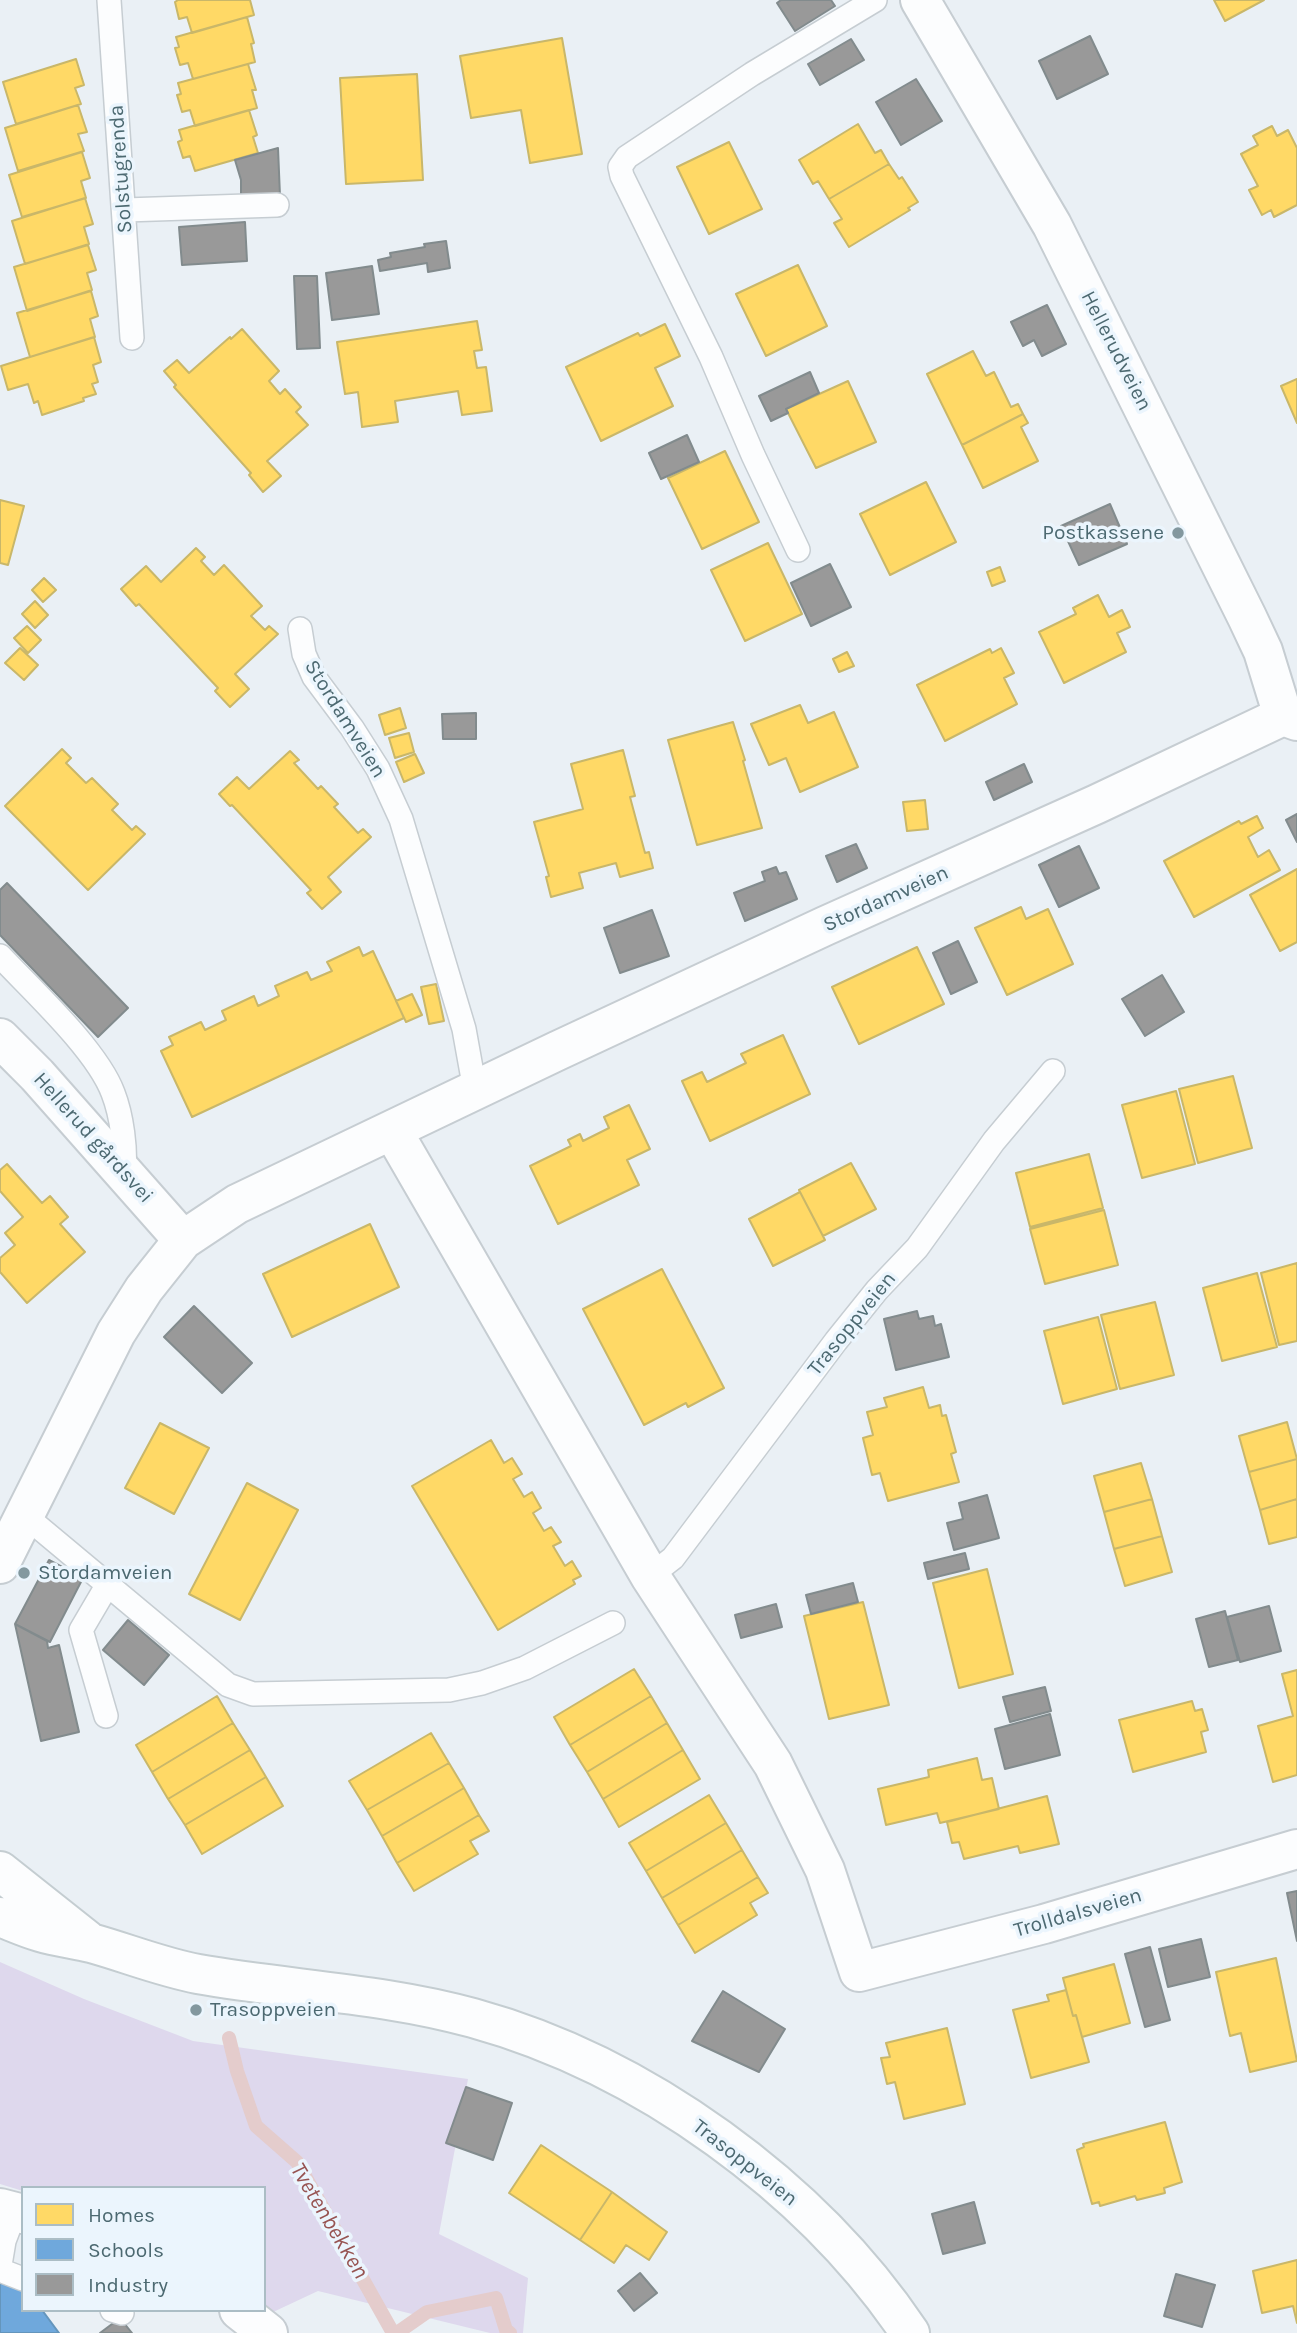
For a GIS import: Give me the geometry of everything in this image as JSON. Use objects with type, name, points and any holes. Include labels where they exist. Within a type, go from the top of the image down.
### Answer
[{"type":"street","name":"Hellerudveien","points":[[920,0],[1052,225],[1247,617],[1290,718]]},
{"type":"street","name":"Stordamveien","points":[[0,1564],[116,1333],[144,1289],[183,1240],[237,1204],[475,1090],[1290,718]]},
{"type":"street","name":"Hellerud gårdsvei","points":[[0,1038],[37,1075],[183,1240]]},
{"type":"street","points":[[392,1130],[650,1576]]},
{"type":"street","name":"Trolldalsveien","points":[[650,1576],[772,1764],[825,1870],[859,1972],[1044,1924],[1297,1849]]},
{"type":"street","name":"Trasoppveien","points":[[0,1871],[92,1943]]},
{"type":"street","name":"Trasoppveien","points":[[0,1917],[38,1932],[92,1943],[162,1966],[197,1974],[355,1994],[473,2018],[573,2053],[677,2111],[759,2170],[813,2218],[857,2264],[910,2333]]},
{"type":"street","points":[[242,2312],[268,2333]]},
{"type":"lane","name":"Solstugrenda","points":[[109,0],[132,338]]},
{"type":"lane","points":[[798,550],[711,357],[621,176],[620,167],[627,158],[751,74],[876,0]]},
{"type":"lane","points":[[125,210],[277,205]]},
{"type":"lane","name":"Stordamveien","points":[[300,629],[304,653],[314,677],[378,769],[401,819],[464,1029],[475,1090]]},
{"type":"lane","points":[[0,956],[83,1045],[107,1081],[113,1093],[125,1152],[124,1173]]},
{"type":"lane","name":"Trasoppveien","points":[[650,1576],[673,1558],[836,1341],[877,1290],[917,1248],[993,1141],[1053,1071]]},
{"type":"lane","points":[[23,1514],[228,1685],[253,1694],[449,1690],[482,1683],[526,1668],[613,1623]]},
{"type":"lane","points":[[106,1716],[81,1630],[108,1584]]},
{"type":"lane","points":[[13,2211],[0,2265],[5,2272],[21,2278]]},
{"type":"shaded area","points":[[0,1962],[84,1999],[193,2041],[468,2079],[439,2234],[528,2278],[523,2333],[490,2333],[318,2291],[271,2313],[266,2309],[266,2186],[21,2186],[21,2190],[0,2184]]},
{"type":"building: Homes","points":[[178,0],[250,0],[254,15],[192,33],[187,17],[179,19],[175,2]]},
{"type":"building: Homes","points":[[1214,0],[1264,0],[1225,21]]},
{"type":"building: Homes","points":[[247,17],[254,43],[251,44],[255,62],[193,79],[188,63],[180,65],[175,48],[179,47],[176,37]]},
{"type":"building: Homes","points":[[562,38],[582,154],[530,163],[521,110],[471,118],[460,56]]},
{"type":"building: Homes","points":[[76,59],[84,85],[75,88],[81,104],[16,124],[3,82]]},
{"type":"building: Homes","points":[[248,64],[256,90],[252,90],[257,108],[195,126],[190,110],[182,112],[177,95],[181,94],[178,83]]},
{"type":"building: Homes","points":[[417,74],[423,180],[346,184],[340,78]]},
{"type":"building: Homes","points":[[78,105],[87,132],[78,134],[84,151],[18,171],[5,128]]},
{"type":"building: Homes","points":[[249,110],[257,135],[253,137],[258,153],[195,171],[190,156],[183,158],[178,142],[182,140],[179,130]]},
{"type":"building: Homes","points":[[858,124],[875,153],[881,150],[889,164],[829,199],[818,181],[813,184],[799,160]]},
{"type":"building: Homes","points":[[1272,126],[1277,136],[1288,130],[1297,148],[1297,205],[1274,217],[1271,210],[1262,215],[1249,190],[1258,186],[1241,154],[1258,145],[1253,136]]},
{"type":"building: Homes","points":[[729,142],[762,209],[709,234],[677,167]]},
{"type":"building: Homes","points":[[82,152],[90,178],[81,181],[86,198],[22,217],[9,175]]},
{"type":"building: Homes","points":[[889,164],[899,179],[902,177],[918,202],[908,208],[910,210],[849,247],[834,223],[842,219],[829,199]]},
{"type":"building: Homes","points":[[85,198],[93,224],[84,227],[89,244],[25,264],[12,221]]},
{"type":"building: Homes","points":[[88,245],[96,270],[87,273],[92,290],[27,311],[14,267]]},
{"type":"building: Homes","points":[[798,265],[827,326],[766,356],[736,294]]},
{"type":"building: Homes","points":[[91,291],[98,316],[90,319],[95,337],[30,357],[17,313]]},
{"type":"building: Homes","points":[[477,321],[482,350],[474,351],[477,368],[486,367],[492,411],[462,415],[458,391],[395,401],[398,422],[362,427],[358,392],[345,394],[337,342]]},
{"type":"building: Homes","points":[[665,324],[680,356],[655,368],[673,406],[601,441],[566,367],[638,333],[640,336]]},
{"type":"building: Homes","points":[[242,329],[279,371],[269,381],[280,394],[285,389],[301,407],[296,412],[308,425],[267,461],[281,476],[263,492],[249,475],[251,473],[174,387],[176,385],[164,371],[177,360],[189,373]]},
{"type":"building: Homes","points":[[94,337],[101,362],[93,365],[98,382],[92,384],[96,394],[83,398],[84,401],[42,415],[38,401],[34,403],[28,384],[8,390],[1,366]]},
{"type":"building: Homes","points":[[973,351],[986,376],[994,372],[1011,407],[1018,404],[1023,414],[962,445],[927,374]]},
{"type":"building: Homes","points":[[1297,379],[1297,423],[1281,386]]},
{"type":"building: Homes","points":[[848,381],[876,442],[816,468],[786,409]]},
{"type":"building: Homes","points":[[1023,414],[1028,423],[1021,427],[1038,461],[983,488],[962,445]]},
{"type":"building: Homes","points":[[725,451],[759,522],[702,549],[668,478]]},
{"type":"building: Homes","points":[[926,482],[956,542],[890,575],[860,514]]},
{"type":"building: Homes","points":[[0,500],[24,506],[8,565],[0,563]]},
{"type":"building: Homes","points":[[768,543],[802,614],[745,641],[711,570]]},
{"type":"building: Homes","points":[[196,548],[205,557],[201,561],[214,575],[224,565],[262,606],[251,616],[265,630],[269,626],[278,634],[235,674],[249,689],[230,707],[215,691],[218,688],[139,604],[136,606],[121,589],[146,566],[161,582]]},
{"type":"building: Homes","points":[[1000,567],[1005,581],[992,586],[987,572]]},
{"type":"building: Homes","points":[[44,578],[56,590],[43,602],[32,590]]},
{"type":"building: Homes","points":[[1098,595],[1109,617],[1122,610],[1130,627],[1117,633],[1126,652],[1064,683],[1039,632],[1076,614],[1073,608]]},
{"type":"building: Homes","points":[[35,601],[48,615],[35,628],[22,614]]},
{"type":"building: Homes","points":[[27,626],[41,640],[28,653],[14,638]]},
{"type":"building: Homes","points":[[20,648],[38,665],[24,680],[5,663]]},
{"type":"building: Homes","points":[[1001,648],[1014,673],[1004,678],[1017,704],[945,741],[917,685],[990,649],[992,653]]},
{"type":"building: Homes","points":[[847,652],[854,666],[839,672],[833,659]]},
{"type":"building: Homes","points":[[800,705],[808,723],[834,712],[858,767],[800,792],[786,758],[769,765],[751,724]]},
{"type":"building: Homes","points":[[400,708],[406,728],[385,735],[379,715]]},
{"type":"building: Homes","points":[[733,722],[762,828],[697,845],[668,740]]},
{"type":"building: Homes","points":[[409,733],[414,752],[395,758],[389,738]]},
{"type":"building: Homes","points":[[62,749],[71,758],[66,763],[86,783],[92,778],[118,804],[112,810],[132,830],[136,826],[145,834],[88,890],[5,806]]},
{"type":"building: Homes","points":[[623,750],[635,796],[630,797],[645,853],[649,852],[653,868],[620,877],[616,863],[579,873],[583,888],[551,897],[546,877],[549,876],[534,822],[583,809],[571,764]]},
{"type":"building: Homes","points":[[290,751],[299,760],[294,763],[318,789],[321,786],[338,804],[334,807],[358,833],[363,829],[371,837],[328,877],[341,892],[322,909],[307,893],[311,890],[219,794],[237,777],[249,789]]},
{"type":"building: Homes","points":[[415,754],[424,773],[404,782],[396,762]]},
{"type":"building: Homes","points":[[925,800],[928,829],[907,831],[903,802]]},
{"type":"building: Homes","points":[[1257,816],[1263,828],[1248,837],[1258,857],[1269,850],[1280,870],[1194,917],[1164,861],[1239,821],[1241,824]]},
{"type":"building: Homes","points":[[1297,869],[1297,942],[1280,951],[1250,895]]},
{"type":"building: Homes","points":[[1021,907],[1026,919],[1048,909],[1073,964],[1007,995],[975,928]]},
{"type":"building: Homes","points":[[359,947],[363,956],[373,951],[404,1018],[192,1117],[161,1051],[173,1045],[169,1037],[201,1022],[205,1030],[226,1020],[222,1011],[254,996],[258,1006],[279,996],[275,986],[307,972],[311,980],[332,971],[327,962]]},
{"type":"building: Homes","points":[[917,947],[944,1004],[859,1044],[832,987]]},
{"type":"building: Homes","points":[[436,984],[444,1021],[429,1024],[421,987]]},
{"type":"building: Homes","points":[[412,994],[422,1015],[406,1022],[396,1001]]},
{"type":"building: Homes","points":[[783,1035],[810,1094],[710,1141],[682,1081],[702,1072],[707,1082],[746,1063],[741,1054]]},
{"type":"building: Homes","points":[[1233,1076],[1252,1148],[1198,1163],[1179,1089]]},
{"type":"building: Homes","points":[[1176,1091],[1195,1164],[1142,1178],[1122,1105]]},
{"type":"building: Homes","points":[[629,1105],[650,1149],[627,1160],[639,1185],[558,1224],[530,1166],[571,1146],[568,1140],[580,1134],[583,1141],[609,1128],[604,1117]]},
{"type":"building: Homes","points":[[1089,1154],[1103,1208],[1030,1227],[1016,1173]]},
{"type":"building: Homes","points":[[851,1163],[876,1209],[823,1236],[799,1190]]},
{"type":"building: Homes","points":[[7,1164],[42,1203],[50,1196],[68,1217],[60,1224],[85,1252],[27,1303],[0,1272],[0,1258],[15,1245],[5,1233],[23,1217],[0,1191],[0,1170]]},
{"type":"building: Homes","points":[[800,1192],[825,1240],[773,1266],[749,1219]]},
{"type":"building: Homes","points":[[1104,1210],[1118,1265],[1045,1284],[1030,1229]]},
{"type":"building: Homes","points":[[370,1224],[399,1287],[292,1337],[263,1274]]},
{"type":"building: Homes","points":[[1297,1263],[1297,1341],[1279,1345],[1261,1273]]},
{"type":"building: Homes","points":[[662,1269],[724,1388],[688,1407],[686,1403],[644,1425],[583,1309]]},
{"type":"building: Homes","points":[[1257,1273],[1277,1347],[1222,1361],[1203,1288]]},
{"type":"building: Homes","points":[[1155,1302],[1174,1375],[1120,1389],[1101,1315]]},
{"type":"building: Homes","points":[[1098,1317],[1117,1389],[1063,1404],[1044,1331]]},
{"type":"building: Homes","points":[[923,1387],[929,1408],[940,1405],[942,1416],[946,1415],[956,1452],[951,1454],[959,1482],[888,1501],[880,1473],[872,1475],[863,1438],[873,1435],[867,1412],[887,1407],[884,1398]]},
{"type":"building: Homes","points":[[1287,1422],[1297,1459],[1249,1472],[1239,1436]]},
{"type":"building: Homes","points":[[160,1423],[209,1448],[174,1514],[125,1488]]},
{"type":"building: Homes","points":[[491,1440],[504,1463],[512,1458],[522,1474],[513,1479],[524,1497],[532,1492],[541,1508],[533,1513],[544,1531],[551,1527],[561,1542],[553,1546],[565,1566],[572,1561],[581,1576],[573,1580],[575,1584],[498,1630],[412,1486]]},
{"type":"building: Homes","points":[[1297,1459],[1297,1499],[1260,1510],[1249,1472]]},
{"type":"building: Homes","points":[[1141,1463],[1152,1499],[1104,1512],[1094,1476]]},
{"type":"building: Homes","points":[[247,1483],[298,1510],[240,1620],[189,1594]]},
{"type":"building: Homes","points":[[1152,1499],[1162,1536],[1114,1549],[1104,1512]]},
{"type":"building: Homes","points":[[1297,1499],[1297,1537],[1269,1544],[1260,1510]]},
{"type":"building: Homes","points":[[1162,1536],[1172,1572],[1125,1586],[1114,1549]]},
{"type":"building: Homes","points":[[987,1569],[1013,1674],[959,1688],[933,1583]]},
{"type":"building: Homes","points":[[863,1602],[889,1705],[829,1719],[804,1616]]},
{"type":"building: Homes","points":[[634,1669],[651,1696],[570,1745],[554,1717]]},
{"type":"building: Homes","points":[[1297,1670],[1297,1775],[1273,1782],[1258,1726],[1293,1716],[1282,1674]]},
{"type":"building: Homes","points":[[217,1696],[233,1723],[152,1772],[136,1745]]},
{"type":"building: Homes","points":[[651,1696],[667,1723],[587,1772],[570,1745]]},
{"type":"building: Homes","points":[[1192,1701],[1195,1711],[1202,1709],[1208,1730],[1201,1732],[1206,1752],[1133,1772],[1119,1720]]},
{"type":"building: Homes","points":[[233,1723],[250,1750],[168,1799],[152,1772]]},
{"type":"building: Homes","points":[[667,1723],[683,1750],[603,1799],[587,1772]]},
{"type":"building: Homes","points":[[431,1733],[449,1763],[367,1810],[349,1781]]},
{"type":"building: Homes","points":[[250,1750],[266,1777],[185,1825],[168,1799]]},
{"type":"building: Homes","points":[[683,1750],[700,1779],[619,1827],[603,1799]]},
{"type":"building: Homes","points":[[977,1758],[982,1780],[992,1778],[999,1809],[940,1823],[937,1813],[886,1825],[878,1789],[929,1777],[928,1770]]},
{"type":"building: Homes","points":[[449,1763],[464,1788],[382,1836],[367,1810]]},
{"type":"building: Homes","points":[[266,1777],[283,1806],[202,1854],[185,1825]]},
{"type":"building: Homes","points":[[464,1788],[479,1815],[397,1863],[382,1836]]},
{"type":"building: Homes","points":[[709,1795],[726,1823],[646,1871],[629,1843]]},
{"type":"building: Homes","points":[[1047,1796],[1059,1844],[1020,1853],[1018,1846],[964,1859],[959,1842],[952,1843],[947,1822]]},
{"type":"building: Homes","points":[[479,1815],[489,1831],[470,1841],[478,1854],[414,1891],[397,1863]]},
{"type":"building: Homes","points":[[726,1823],[742,1850],[662,1898],[646,1871]]},
{"type":"building: Homes","points":[[742,1850],[758,1877],[678,1925],[662,1898]]},
{"type":"building: Homes","points":[[758,1877],[768,1893],[750,1903],[757,1915],[695,1953],[678,1925]]},
{"type":"building: Homes","points":[[1276,1958],[1297,2061],[1250,2072],[1241,2033],[1230,2036],[1216,1972]]},
{"type":"building: Homes","points":[[1114,1964],[1130,2023],[1082,2037],[1076,2015],[1073,2016],[1063,1978]]},
{"type":"building: Homes","points":[[1066,1990],[1089,2062],[1031,2078],[1013,2010],[1049,2001],[1047,1995]]},
{"type":"building: Homes","points":[[947,2028],[965,2104],[904,2119],[895,2082],[887,2084],[881,2058],[890,2057],[886,2043]]},
{"type":"building: Homes","points":[[1165,2122],[1182,2182],[1164,2188],[1165,2193],[1137,2200],[1135,2196],[1100,2206],[1099,2202],[1092,2204],[1077,2150],[1084,2147],[1083,2144]]},
{"type":"building: Homes","points":[[541,2145],[612,2192],[580,2240],[509,2193]]},
{"type":"building: Homes","points":[[612,2192],[667,2232],[649,2260],[626,2245],[614,2263],[580,2240]]},
{"type":"building: Homes","points":[[1297,2260],[1297,2323],[1293,2306],[1262,2313],[1253,2271]]},
{"type":"building: Schools","points":[[0,2283],[21,2288],[21,2312],[43,2312],[59,2333],[0,2333]]},
{"type":"building: Industry","points":[[781,0],[831,0],[835,6],[795,31],[777,3]]},
{"type":"building: Industry","points":[[1090,36],[1108,74],[1057,99],[1039,61]]},
{"type":"building: Industry","points":[[851,39],[864,60],[820,85],[808,64]]},
{"type":"building: Industry","points":[[916,79],[942,121],[901,145],[876,102]]},
{"type":"building: Industry","points":[[278,148],[280,196],[241,198],[241,180],[235,160]]},
{"type":"building: Industry","points":[[245,222],[247,261],[182,265],[179,227]]},
{"type":"building: Industry","points":[[446,241],[450,268],[428,272],[427,263],[380,271],[378,260],[391,257],[390,253]]},
{"type":"building: Industry","points":[[372,266],[379,314],[332,320],[326,273]]},
{"type":"building: Industry","points":[[294,276],[317,276],[320,348],[297,349]]},
{"type":"building: Industry","points":[[1047,305],[1066,344],[1042,356],[1034,340],[1023,346],[1011,322]]},
{"type":"building: Industry","points":[[810,372],[819,393],[786,409],[788,413],[771,421],[759,396]]},
{"type":"building: Industry","points":[[687,435],[699,462],[661,479],[649,453]]},
{"type":"building: Industry","points":[[1110,504],[1127,544],[1079,565],[1061,526]]},
{"type":"building: Industry","points":[[830,564],[851,607],[811,626],[791,583]]},
{"type":"building: Industry","points":[[476,713],[476,739],[443,739],[442,714]]},
{"type":"building: Industry","points":[[1024,764],[1032,782],[994,800],[986,782]]},
{"type":"building: Industry","points":[[1297,814],[1297,842],[1286,820]]},
{"type":"building: Industry","points":[[856,844],[867,868],[837,882],[826,856]]},
{"type":"building: Industry","points":[[1079,846],[1099,888],[1059,907],[1039,865]]},
{"type":"building: Industry","points":[[776,867],[779,874],[786,872],[797,899],[745,921],[734,893],[765,881],[762,872]]},
{"type":"building: Industry","points":[[7,883],[128,1008],[98,1037],[0,935],[0,890]]},
{"type":"building: Industry","points":[[652,910],[669,956],[620,973],[604,928]]},
{"type":"building: Industry","points":[[958,941],[977,982],[951,994],[933,953]]},
{"type":"building: Industry","points":[[1162,975],[1184,1012],[1145,1036],[1122,999]]},
{"type":"building: Industry","points":[[194,1306],[252,1363],[222,1393],[164,1337]]},
{"type":"building: Industry","points":[[917,1311],[919,1319],[933,1316],[935,1326],[941,1324],[949,1357],[896,1370],[884,1319]]},
{"type":"building: Industry","points":[[987,1495],[999,1538],[954,1550],[947,1523],[963,1519],[959,1503]]},
{"type":"building: Industry","points":[[965,1553],[969,1569],[928,1579],[924,1563]]},
{"type":"building: Industry","points":[[49,1560],[83,1578],[50,1642],[15,1624]]},
{"type":"building: Industry","points":[[853,1583],[858,1602],[811,1614],[806,1595]]},
{"type":"building: Industry","points":[[776,1604],[782,1627],[741,1638],[735,1615]]},
{"type":"building: Industry","points":[[1269,1606],[1281,1651],[1240,1662],[1227,1617]]},
{"type":"building: Industry","points":[[1225,1611],[1238,1660],[1209,1667],[1196,1619]]},
{"type":"building: Industry","points":[[128,1620],[169,1655],[144,1685],[103,1650]]},
{"type":"building: Industry","points":[[15,1624],[47,1641],[48,1648],[59,1645],[79,1732],[41,1741]]},
{"type":"building: Industry","points":[[1045,1687],[1051,1711],[1010,1722],[1003,1697]]},
{"type":"building: Industry","points":[[1050,1714],[1060,1755],[1005,1769],[995,1729]]},
{"type":"building: Industry","points":[[1297,1891],[1297,1941],[1287,1893]]},
{"type":"building: Industry","points":[[1201,1939],[1210,1977],[1168,1987],[1159,1949]]},
{"type":"building: Industry","points":[[1150,1947],[1170,2020],[1145,2027],[1125,1954]]},
{"type":"building: Industry","points":[[723,1991],[785,2029],[759,2072],[692,2041]]},
{"type":"building: Industry","points":[[466,2087],[512,2103],[493,2160],[446,2143]]},
{"type":"building: Industry","points":[[974,2202],[985,2243],[943,2254],[932,2214]]},
{"type":"building: Industry","points":[[640,2273],[657,2293],[634,2311],[618,2291]]},
{"type":"building: Industry","points":[[1176,2274],[1215,2285],[1202,2327],[1164,2316]]},
{"type":"building: Industry","points":[[120,2318],[132,2333],[100,2333]]},
{"type":"waterway","name":"Tvetenbekken","points":[[229,2038],[256,2126],[297,2162],[393,2333]]},
{"type":"waterway","name":"Tvetenbekken","points":[[397,2333],[427,2312],[496,2298],[506,2330],[510,2333]]},
{"type":"place","name":"Postkassene","points":[[1178,533]]},
{"type":"place","name":"Stordamveien","points":[[24,1573]]},
{"type":"place","name":"Trasoppveien","points":[[196,2010]]}]
